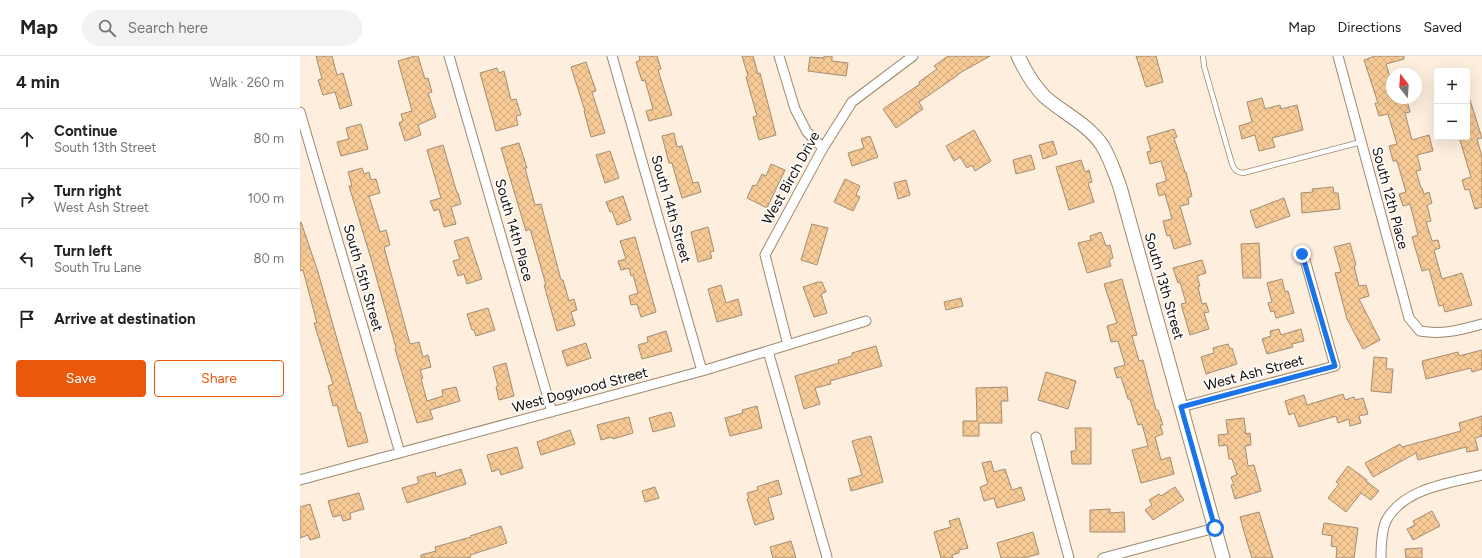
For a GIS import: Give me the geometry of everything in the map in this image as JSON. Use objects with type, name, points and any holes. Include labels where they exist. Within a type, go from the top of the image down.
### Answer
[{"type":"street","name":"South 14th Place","points":[[449,56],[552,412]]},
{"type":"street","name":"South 14th Street","points":[[612,56],[702,371]]},
{"type":"street","points":[[779,56],[795,109],[807,132],[823,148]]},
{"type":"street","name":"West Birch Drive","points":[[788,345],[764,255],[823,148],[852,102],[913,56]]},
{"type":"street","name":"South 13th Street","points":[[1018,56],[1030,80],[1035,86],[1045,97],[1086,128],[1101,144],[1111,162],[1120,187],[1223,558]]},
{"type":"street","name":"South 12th Place","points":[[1338,56],[1409,318],[1420,331],[1432,333],[1447,333],[1482,324]]},
{"type":"street","name":"South 15th Street","points":[[300,112],[400,453]]},
{"type":"street","name":"West Ash Street","points":[[1181,407],[1335,366],[1302,254]]},
{"type":"street","name":"West Dogwood Street","points":[[300,480],[702,371],[866,321]]},
{"type":"street","points":[[768,351],[827,557]]},
{"type":"street","points":[[1036,437],[1069,558]]},
{"type":"street","points":[[1381,558],[1381,543],[1387,519],[1400,502],[1419,491],[1482,475]]},
{"type":"street","points":[[1103,558],[1215,528]]},
{"type":"lane","points":[[1203,56],[1204,66],[1232,164],[1234,169],[1238,172],[1243,173],[1361,142]]},
{"type":"building","points":[[316,56],[332,56],[337,75],[343,73],[352,105],[340,109],[335,92],[323,95],[318,80],[322,79]]},
{"type":"building","points":[[418,56],[425,79],[428,78],[432,92],[428,93],[436,117],[418,125],[421,135],[405,141],[399,123],[403,121],[401,114],[412,111],[398,61]]},
{"type":"building","points":[[639,56],[657,56],[661,69],[658,70],[672,115],[649,121],[646,111],[653,109],[645,80],[642,81],[636,62],[640,60]]},
{"type":"building","points":[[742,56],[753,56],[758,74],[760,73],[776,135],[759,140],[753,117],[757,116],[746,77],[748,76]]},
{"type":"building","points":[[824,56],[832,56],[832,61],[848,63],[846,76],[808,71],[810,57],[824,58]]},
{"type":"building","points":[[948,56],[990,56],[958,74],[919,102],[923,109],[896,128],[883,109],[920,84],[919,82],[937,69],[934,66]]},
{"type":"building","points":[[1136,56],[1156,56],[1163,82],[1146,87]]},
{"type":"building","points":[[1375,56],[1404,56],[1404,59],[1386,64],[1387,68],[1386,104],[1408,104],[1410,112],[1405,113],[1412,140],[1429,135],[1433,151],[1417,155],[1421,170],[1416,171],[1424,194],[1429,192],[1432,203],[1427,205],[1431,221],[1426,222],[1432,241],[1438,240],[1440,248],[1434,250],[1442,279],[1462,273],[1472,305],[1445,312],[1443,305],[1439,306],[1429,269],[1422,271],[1412,237],[1418,235],[1410,204],[1403,206],[1399,194],[1406,192],[1397,161],[1393,161],[1389,146],[1397,144],[1388,114],[1379,116],[1375,103],[1378,103],[1364,60]]},
{"type":"building","points":[[586,62],[596,91],[592,92],[605,133],[591,137],[585,111],[571,67]]},
{"type":"building","points":[[497,68],[499,73],[504,71],[511,100],[516,99],[521,115],[516,116],[518,125],[496,131],[480,73]]},
{"type":"building","points":[[1262,98],[1265,109],[1280,105],[1281,109],[1297,105],[1303,130],[1272,138],[1275,147],[1259,151],[1255,135],[1242,139],[1239,126],[1252,122],[1247,102]]},
{"type":"building","points":[[1470,100],[1482,138],[1477,139],[1482,157],[1482,207],[1475,209],[1469,189],[1465,190],[1462,180],[1471,177],[1460,140],[1470,140]]},
{"type":"building","points":[[361,124],[368,149],[341,156],[337,142],[349,139],[346,128]]},
{"type":"building","points":[[1174,129],[1177,137],[1174,138],[1186,172],[1192,196],[1188,198],[1189,204],[1180,206],[1191,244],[1174,249],[1170,235],[1167,236],[1163,221],[1172,219],[1165,194],[1159,196],[1156,184],[1166,181],[1166,178],[1161,161],[1150,164],[1147,152],[1151,151],[1147,137]]},
{"type":"building","points":[[974,130],[991,161],[975,171],[972,165],[967,168],[960,157],[954,161],[946,146]]},
{"type":"building","points":[[674,133],[677,147],[682,146],[693,183],[698,182],[701,192],[682,198],[672,163],[669,163],[662,136]]},
{"type":"building","points":[[870,136],[878,157],[852,166],[848,153],[864,148],[861,139]]},
{"type":"building","points":[[1053,141],[1057,154],[1043,159],[1039,145]]},
{"type":"building","points":[[519,143],[527,168],[525,168],[535,205],[541,204],[561,280],[563,280],[569,301],[574,299],[577,310],[571,312],[575,325],[557,331],[530,229],[526,231],[501,148]]},
{"type":"building","points":[[443,145],[461,204],[451,207],[456,224],[444,227],[439,209],[434,211],[430,201],[441,198],[427,150]]},
{"type":"building","points":[[610,151],[619,178],[605,183],[596,155]]},
{"type":"building","points":[[1031,155],[1035,169],[1016,174],[1013,160]]},
{"type":"building","points":[[1081,160],[1085,172],[1089,170],[1092,182],[1088,183],[1094,202],[1069,210],[1056,167]]},
{"type":"building","points":[[771,164],[785,170],[767,208],[747,198],[753,185],[756,186],[762,174],[766,176]]},
{"type":"building","points":[[362,168],[364,174],[369,172],[371,180],[376,179],[380,193],[369,196],[380,232],[386,230],[390,245],[384,247],[410,344],[419,342],[423,357],[428,355],[431,367],[420,370],[427,401],[443,396],[442,390],[456,387],[460,401],[430,410],[433,419],[417,423],[349,186],[352,186],[348,172]]},
{"type":"building","points":[[845,179],[860,186],[856,195],[860,197],[853,211],[834,202]]},
{"type":"building","points":[[906,180],[910,195],[898,199],[894,183]]},
{"type":"building","points":[[1333,187],[1334,193],[1338,193],[1340,209],[1302,213],[1301,193],[1313,192],[1312,189]]},
{"type":"building","points":[[623,196],[631,220],[617,225],[612,211],[610,212],[606,202]]},
{"type":"building","points":[[1284,198],[1290,216],[1256,228],[1250,211]]},
{"type":"building","points":[[300,222],[318,272],[358,413],[360,412],[368,442],[348,447],[337,405],[333,406],[328,386],[333,384],[314,323],[317,323],[303,270],[300,271]]},
{"type":"building","points":[[812,224],[828,228],[817,265],[801,260]]},
{"type":"building","points":[[708,227],[714,251],[710,252],[712,258],[698,262],[691,232]]},
{"type":"building","points":[[1101,232],[1106,246],[1110,245],[1113,258],[1109,260],[1111,266],[1087,273],[1078,243],[1091,240],[1090,236]]},
{"type":"building","points":[[468,237],[482,279],[467,284],[464,274],[458,276],[453,261],[460,259],[454,241]]},
{"type":"building","points":[[635,237],[656,312],[641,317],[637,304],[631,305],[629,296],[638,293],[633,275],[631,276],[629,268],[621,270],[618,261],[626,259],[620,241]]},
{"type":"building","points":[[1259,243],[1261,278],[1243,278],[1241,244]]},
{"type":"building","points":[[1350,243],[1356,265],[1354,266],[1359,286],[1366,285],[1369,296],[1359,299],[1380,340],[1363,349],[1347,319],[1335,273],[1341,272],[1334,247]]},
{"type":"building","points":[[1202,260],[1206,273],[1197,276],[1200,286],[1198,287],[1202,304],[1206,303],[1209,312],[1204,313],[1209,329],[1190,335],[1181,304],[1186,303],[1180,282],[1178,283],[1173,268]]},
{"type":"building","points":[[1122,279],[1137,335],[1132,336],[1139,361],[1143,360],[1156,410],[1158,410],[1163,425],[1160,425],[1163,434],[1155,437],[1161,460],[1170,457],[1174,474],[1141,483],[1132,450],[1148,446],[1142,424],[1138,425],[1121,377],[1117,378],[1114,368],[1125,365],[1118,341],[1111,342],[1107,326],[1117,323],[1104,284]]},
{"type":"building","points":[[1282,279],[1285,292],[1288,291],[1294,313],[1276,318],[1274,311],[1271,312],[1268,303],[1272,302],[1267,283]]},
{"type":"building","points":[[822,282],[826,292],[821,294],[827,313],[814,317],[803,287]]},
{"type":"building","points":[[721,285],[726,303],[738,299],[742,315],[717,322],[708,289]]},
{"type":"building","points":[[961,298],[963,306],[946,310],[944,302]]},
{"type":"building","points":[[488,308],[495,330],[476,336],[474,330],[472,330],[467,314]]},
{"type":"building","points":[[1279,329],[1281,335],[1301,329],[1304,341],[1292,344],[1293,347],[1267,354],[1262,339],[1271,336],[1270,331]]},
{"type":"building","points":[[666,331],[672,351],[642,359],[638,345],[648,342],[647,337]]},
{"type":"building","points":[[586,343],[591,358],[567,366],[562,351]]},
{"type":"building","points":[[1228,344],[1230,349],[1232,348],[1237,364],[1206,374],[1201,357],[1214,353],[1213,348]]},
{"type":"building","points":[[876,346],[882,366],[830,381],[831,384],[815,388],[820,404],[804,409],[795,376],[839,363],[838,360],[852,356],[852,353]]},
{"type":"building","points":[[1482,350],[1482,369],[1472,372],[1471,368],[1426,379],[1422,361],[1458,352],[1459,356]]},
{"type":"building","points":[[1374,357],[1387,358],[1386,369],[1393,369],[1391,393],[1371,391]]},
{"type":"building","points":[[506,363],[514,396],[499,400],[496,387],[498,386],[493,367]]},
{"type":"building","points":[[1046,372],[1076,381],[1068,409],[1038,400]]},
{"type":"building","points":[[1007,387],[1008,401],[1001,401],[1002,423],[979,423],[979,436],[963,436],[963,421],[977,421],[976,388]]},
{"type":"building","points":[[1343,394],[1345,400],[1354,397],[1355,400],[1363,398],[1368,414],[1359,416],[1361,423],[1350,426],[1349,419],[1338,423],[1336,416],[1299,427],[1294,413],[1289,415],[1285,401],[1304,395],[1307,405]]},
{"type":"building","points":[[757,406],[762,428],[730,436],[725,418],[743,413],[742,410]]},
{"type":"building","points":[[671,412],[675,426],[653,432],[649,418]]},
{"type":"building","points":[[1482,416],[1482,436],[1475,438],[1478,450],[1467,452],[1466,447],[1418,460],[1416,453],[1373,477],[1365,463],[1400,444],[1402,447],[1461,431],[1459,423]]},
{"type":"building","points":[[629,417],[633,433],[613,439],[612,437],[601,440],[597,425]]},
{"type":"building","points":[[1244,418],[1246,434],[1250,433],[1251,445],[1245,446],[1248,466],[1254,465],[1261,491],[1235,499],[1231,485],[1234,485],[1231,477],[1237,475],[1232,459],[1229,459],[1227,445],[1219,446],[1218,435],[1228,434],[1226,420]]},
{"type":"building","points":[[1075,428],[1091,428],[1091,464],[1072,464],[1071,451],[1076,451]]},
{"type":"building","points":[[570,430],[575,444],[541,455],[537,442]]},
{"type":"building","points":[[871,436],[883,482],[851,491],[848,479],[862,475],[852,441]]},
{"type":"building","points":[[517,447],[523,468],[501,475],[499,469],[492,472],[487,455]]},
{"type":"building","points":[[991,461],[994,472],[1005,469],[1012,490],[1021,487],[1025,500],[997,508],[994,498],[984,501],[980,487],[988,484],[982,463]]},
{"type":"building","points":[[1348,466],[1379,491],[1371,500],[1361,493],[1346,512],[1328,498],[1339,484],[1336,482]]},
{"type":"building","points":[[461,469],[466,484],[407,503],[402,488],[419,483],[417,477],[435,472],[436,477]]},
{"type":"building","points":[[778,480],[782,494],[768,498],[774,519],[755,525],[747,499],[749,498],[747,493],[758,490],[757,487]]},
{"type":"building","points":[[655,487],[659,498],[645,502],[642,491]]},
{"type":"building","points":[[1175,487],[1184,500],[1153,520],[1145,510],[1152,505],[1149,500],[1159,494],[1161,496]]},
{"type":"building","points":[[359,493],[364,509],[350,513],[351,519],[343,521],[341,515],[333,517],[328,501]]},
{"type":"building","points":[[310,504],[320,537],[310,540],[308,535],[300,538],[300,507]]},
{"type":"building","points":[[1110,509],[1110,513],[1124,512],[1125,532],[1090,532],[1090,510]]},
{"type":"building","points":[[1432,511],[1440,526],[1413,540],[1407,529],[1415,525],[1413,521]]},
{"type":"building","points":[[1259,512],[1273,558],[1252,558],[1247,542],[1240,517]]},
{"type":"building","points":[[959,518],[968,548],[959,550],[959,553],[952,555],[953,558],[941,558],[934,532],[951,527],[949,521]]},
{"type":"building","points":[[1324,523],[1358,528],[1354,558],[1336,558],[1337,547],[1331,546],[1332,536],[1322,534]]},
{"type":"building","points":[[501,526],[507,543],[470,555],[471,557],[421,558],[421,555],[436,551],[435,547],[471,537],[470,536]]},
{"type":"building","points":[[1033,532],[1039,554],[1023,558],[1001,558],[997,543]]},
{"type":"building","points":[[791,541],[796,558],[773,558],[770,547]]},
{"type":"building","points":[[1422,548],[1422,558],[1406,558],[1405,549]]},
{"type":"route","points":[[1215,528],[1181,407],[1335,366],[1302,254]]}]
